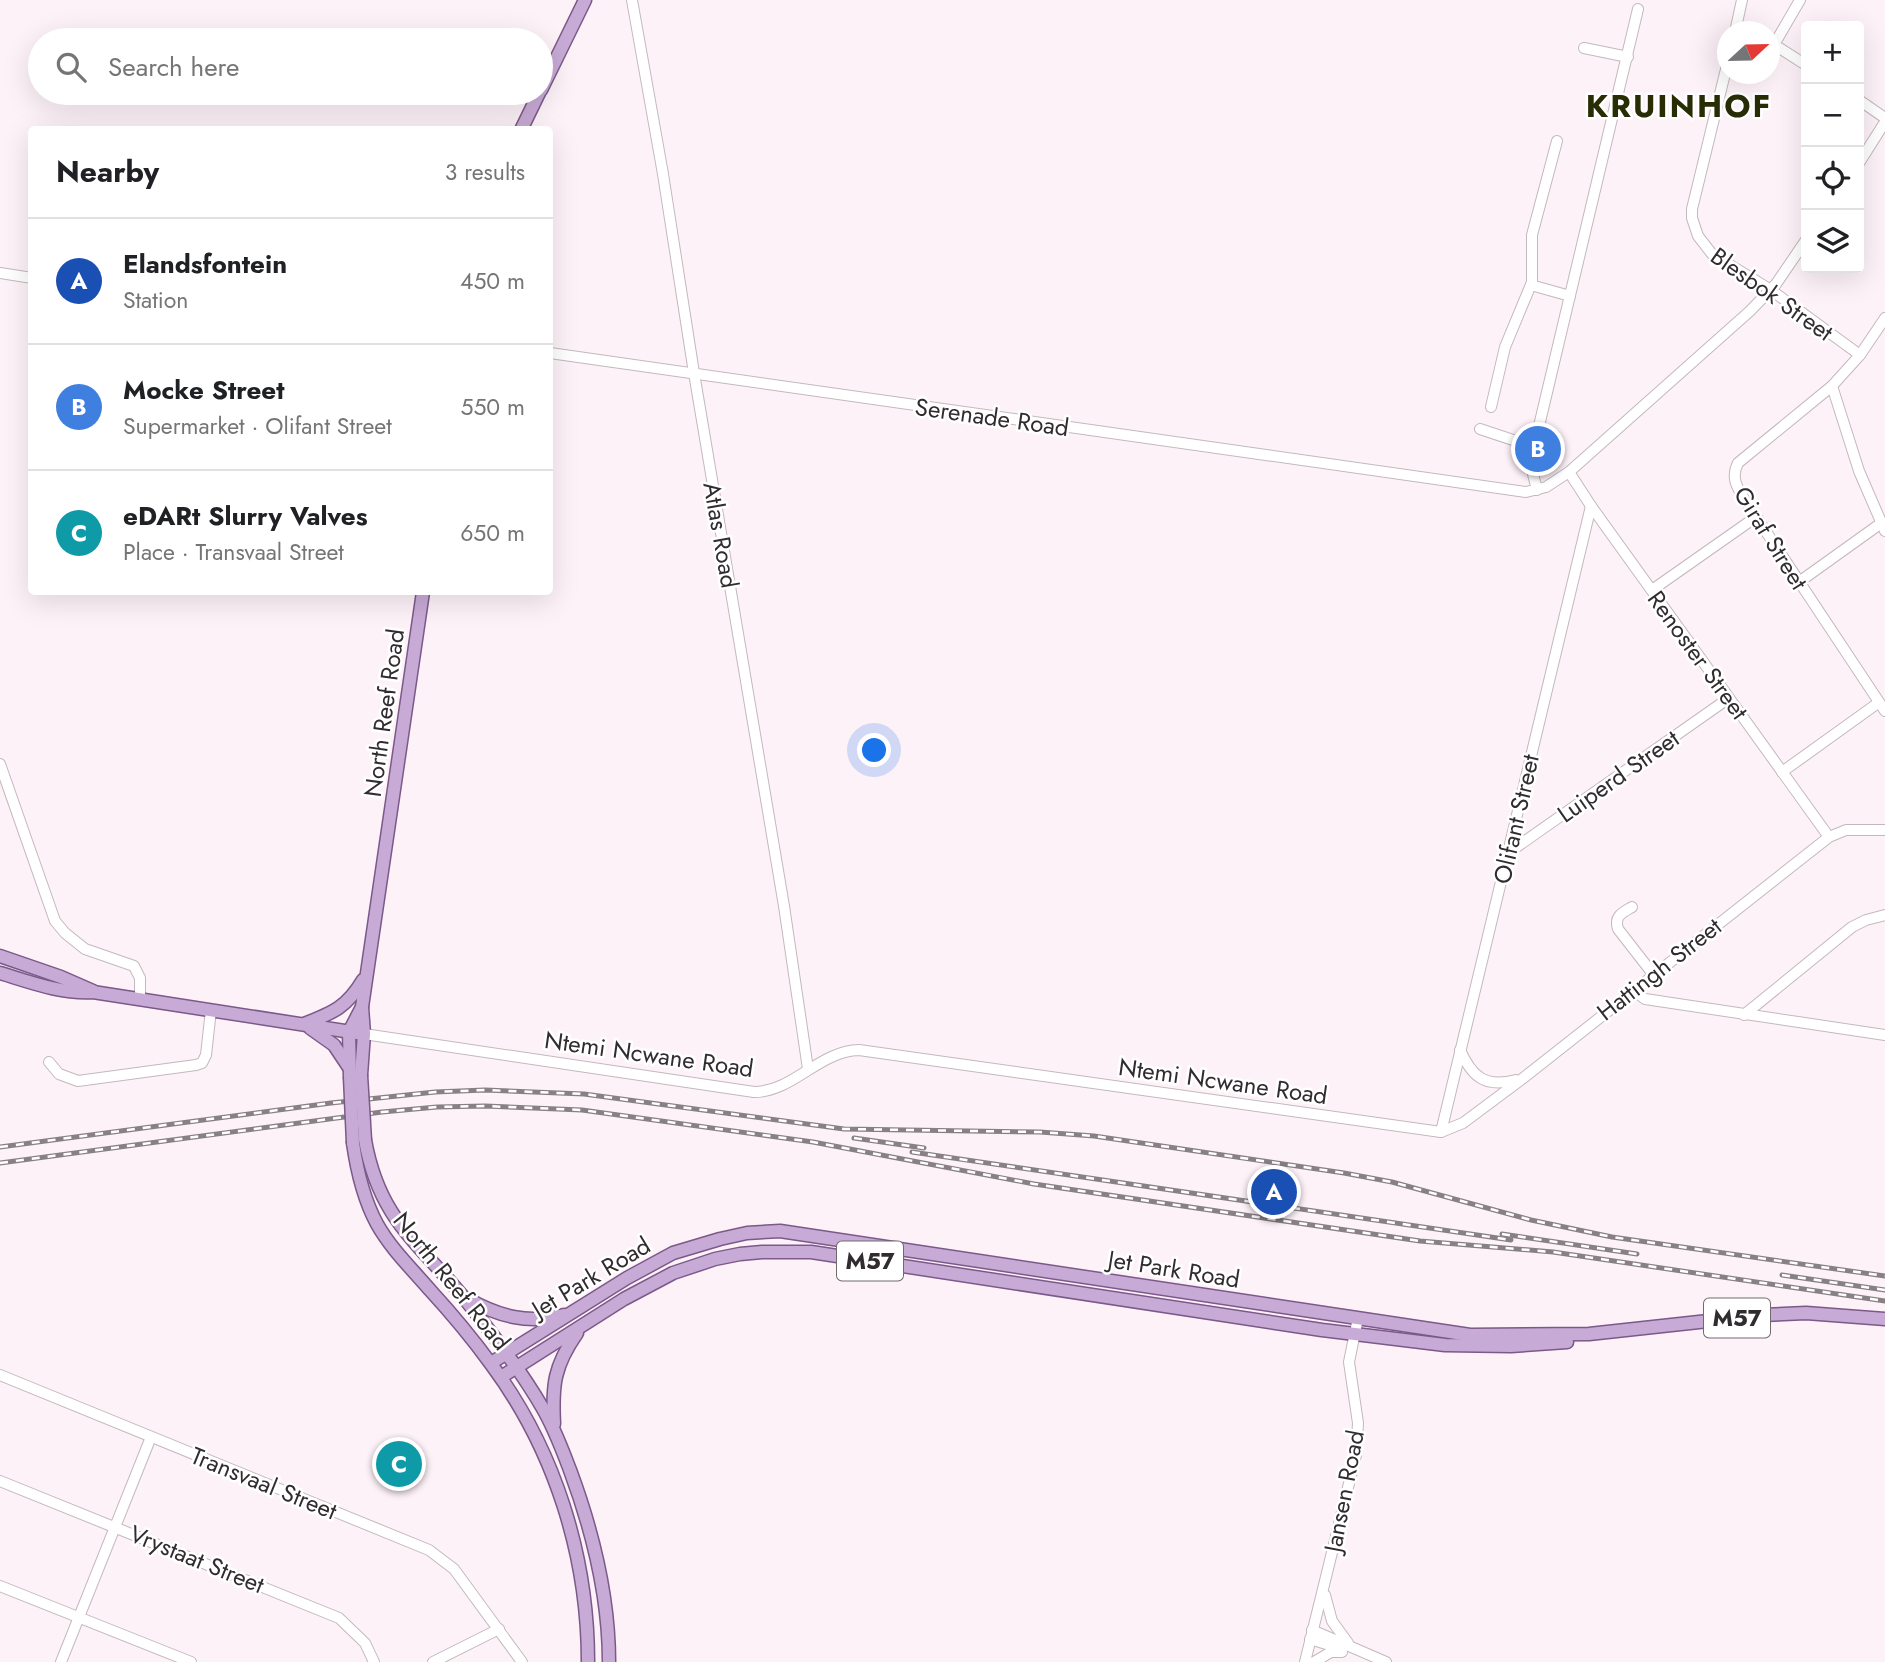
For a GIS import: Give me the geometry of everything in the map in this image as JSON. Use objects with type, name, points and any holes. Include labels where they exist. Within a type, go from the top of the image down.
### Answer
[{"type":"main road","points":[[553,64],[584,0]]},
{"type":"main road","points":[[523,126],[533,105]]},
{"type":"main road","name":"North Reef Road","points":[[354,1073],[364,1034],[362,1007],[423,595]]},
{"type":"main road","name":"Ntemi Ncwane Road","points":[[0,956],[61,977],[93,992]]},
{"type":"main road","points":[[304,1024],[344,1005],[368,972]]},
{"type":"main road","name":"Ntemi Ncwane Road","points":[[0,973],[61,991],[93,992],[364,1034]]},
{"type":"main road","name":"North Reef Road","points":[[362,1007],[349,1032],[361,1182],[377,1224],[394,1249],[458,1321],[501,1377]]},
{"type":"main road","points":[[304,1024],[334,1045],[354,1073]]},
{"type":"main road","name":"North Reef Road","points":[[359,1142],[384,1203],[400,1226],[462,1296],[517,1367]]},
{"type":"main road","name":"Jet Park Road","points":[[491,1363],[658,1260],[689,1246],[747,1233],[780,1231],[1470,1335],[1589,1334],[1763,1315],[1806,1313],[1885,1319]]},
{"type":"main road","name":"Jet Park Road","points":[[501,1377],[636,1292],[683,1269],[740,1254],[789,1251],[1059,1288],[1356,1335],[1445,1345],[1499,1346],[1594,1340],[1778,1320],[1835,1319],[1885,1324]]},
{"type":"main road","points":[[462,1296],[488,1311],[513,1319],[535,1320],[573,1312]]},
{"type":"main road","points":[[554,1430],[552,1392],[555,1376],[562,1355],[581,1327]]},
{"type":"main road","points":[[517,1367],[554,1430],[580,1496],[594,1543],[608,1624],[609,1662]]},
{"type":"main road","points":[[501,1377],[524,1413],[545,1457],[566,1512],[581,1569],[588,1629],[588,1662]]},
{"type":"street","name":"Atlas Road","points":[[632,0],[786,919],[808,1069]]},
{"type":"street","points":[[1737,21],[1742,0]]},
{"type":"street","points":[[1780,30],[1800,0]]},
{"type":"street","points":[[1638,9],[1534,447],[1533,474],[1537,490],[1569,472],[1771,290],[1801,247]]},
{"type":"street","points":[[1780,47],[1801,62]]},
{"type":"street","points":[[1584,48],[1628,57]]},
{"type":"street","name":"Blesbok Street","points":[[1722,84],[1692,209],[1698,236],[1712,254],[1771,290],[1860,355]]},
{"type":"street","points":[[1864,104],[1885,120],[1864,155]]},
{"type":"street","points":[[1492,407],[1505,347],[1531,285],[1532,235],[1558,141]]},
{"type":"street","points":[[0,273],[28,277]]},
{"type":"street","points":[[1531,285],[1570,296]]},
{"type":"street","name":"Giraf Street","points":[[1882,707],[1735,484],[1734,473],[1738,463],[1832,386],[1860,355],[1885,318]]},
{"type":"street","name":"Serenade Road","points":[[553,353],[1516,492],[1537,490]]},
{"type":"street","points":[[1799,582],[1883,527],[1859,471],[1832,386]]},
{"type":"street","points":[[1480,429],[1534,447]]},
{"type":"street","name":"Renoster Street","points":[[1569,472],[1829,837]]},
{"type":"street","name":"Olifant Street","points":[[1441,1132],[1591,506]]},
{"type":"street","points":[[1652,590],[1756,517]]},
{"type":"street","name":"Luiperd Street","points":[[1507,853],[1729,698]]},
{"type":"street","points":[[1782,772],[1882,707]]},
{"type":"street","points":[[0,764],[55,920],[65,933],[85,949],[134,966],[140,978],[140,999]]},
{"type":"street","name":"Hattingh Street","points":[[1441,1132],[1463,1123],[1522,1079],[1829,837],[1846,830],[1885,830]]},
{"type":"street","points":[[1632,907],[1618,916],[1618,929],[1653,974]]},
{"type":"street","points":[[1744,1015],[1852,927],[1866,919],[1885,915]]},
{"type":"street","points":[[1633,989],[1645,999],[1885,1035]]},
{"type":"street","points":[[49,1062],[60,1074],[78,1080],[202,1063],[206,1055],[211,1010]]},
{"type":"street","name":"Ntemi Ncwane Road","points":[[364,1034],[754,1092],[777,1087],[834,1055],[859,1050],[1441,1132]]},
{"type":"street","points":[[1460,1049],[1469,1068],[1480,1078],[1499,1083],[1522,1079]]},
{"type":"street","name":"Jansen Road","points":[[1305,1662],[1358,1445],[1357,1411],[1349,1370],[1358,1318]]},
{"type":"street","name":"Transvaal Street","points":[[0,1375],[429,1550],[454,1569],[522,1662]]},
{"type":"street","points":[[61,1662],[152,1437]]},
{"type":"street","name":"Vrystaat Street","points":[[0,1481],[340,1618],[365,1643],[374,1662]]},
{"type":"street","points":[[0,1586],[191,1662]]},
{"type":"street","points":[[1324,1591],[1332,1621],[1341,1637],[1351,1650],[1372,1662]]},
{"type":"street","points":[[433,1662],[499,1629]]},
{"type":"street","points":[[1311,1634],[1386,1662]]},
{"type":"street","points":[[1314,1662],[1331,1652],[1351,1650]]},
{"type":"railway","points":[[0,1147],[331,1103],[435,1092],[485,1090],[584,1094],[844,1129],[1040,1132],[1094,1136],[1392,1182],[1531,1220],[1612,1237],[1885,1276]]},
{"type":"railway","points":[[0,1163],[382,1112],[485,1106],[582,1110],[813,1142],[1034,1184],[1420,1241],[1553,1252],[1885,1301]]},
{"type":"railway","points":[[854,1138],[924,1148]]},
{"type":"railway","points":[[912,1152],[1511,1240]]},
{"type":"railway","points":[[1502,1234],[1637,1254]]},
{"type":"railway","points":[[1782,1275],[1885,1290]]},
{"type":"place","name":"Mocke Street","points":[[1538,449]]},
{"type":"place","name":"Elandsfontein","points":[[1274,1192]]},
{"type":"place","name":"eDARt Slurry Valves","points":[[399,1464]]},
{"type":"district","name":"KRUINHOF","points":[[1679,106]]}]
